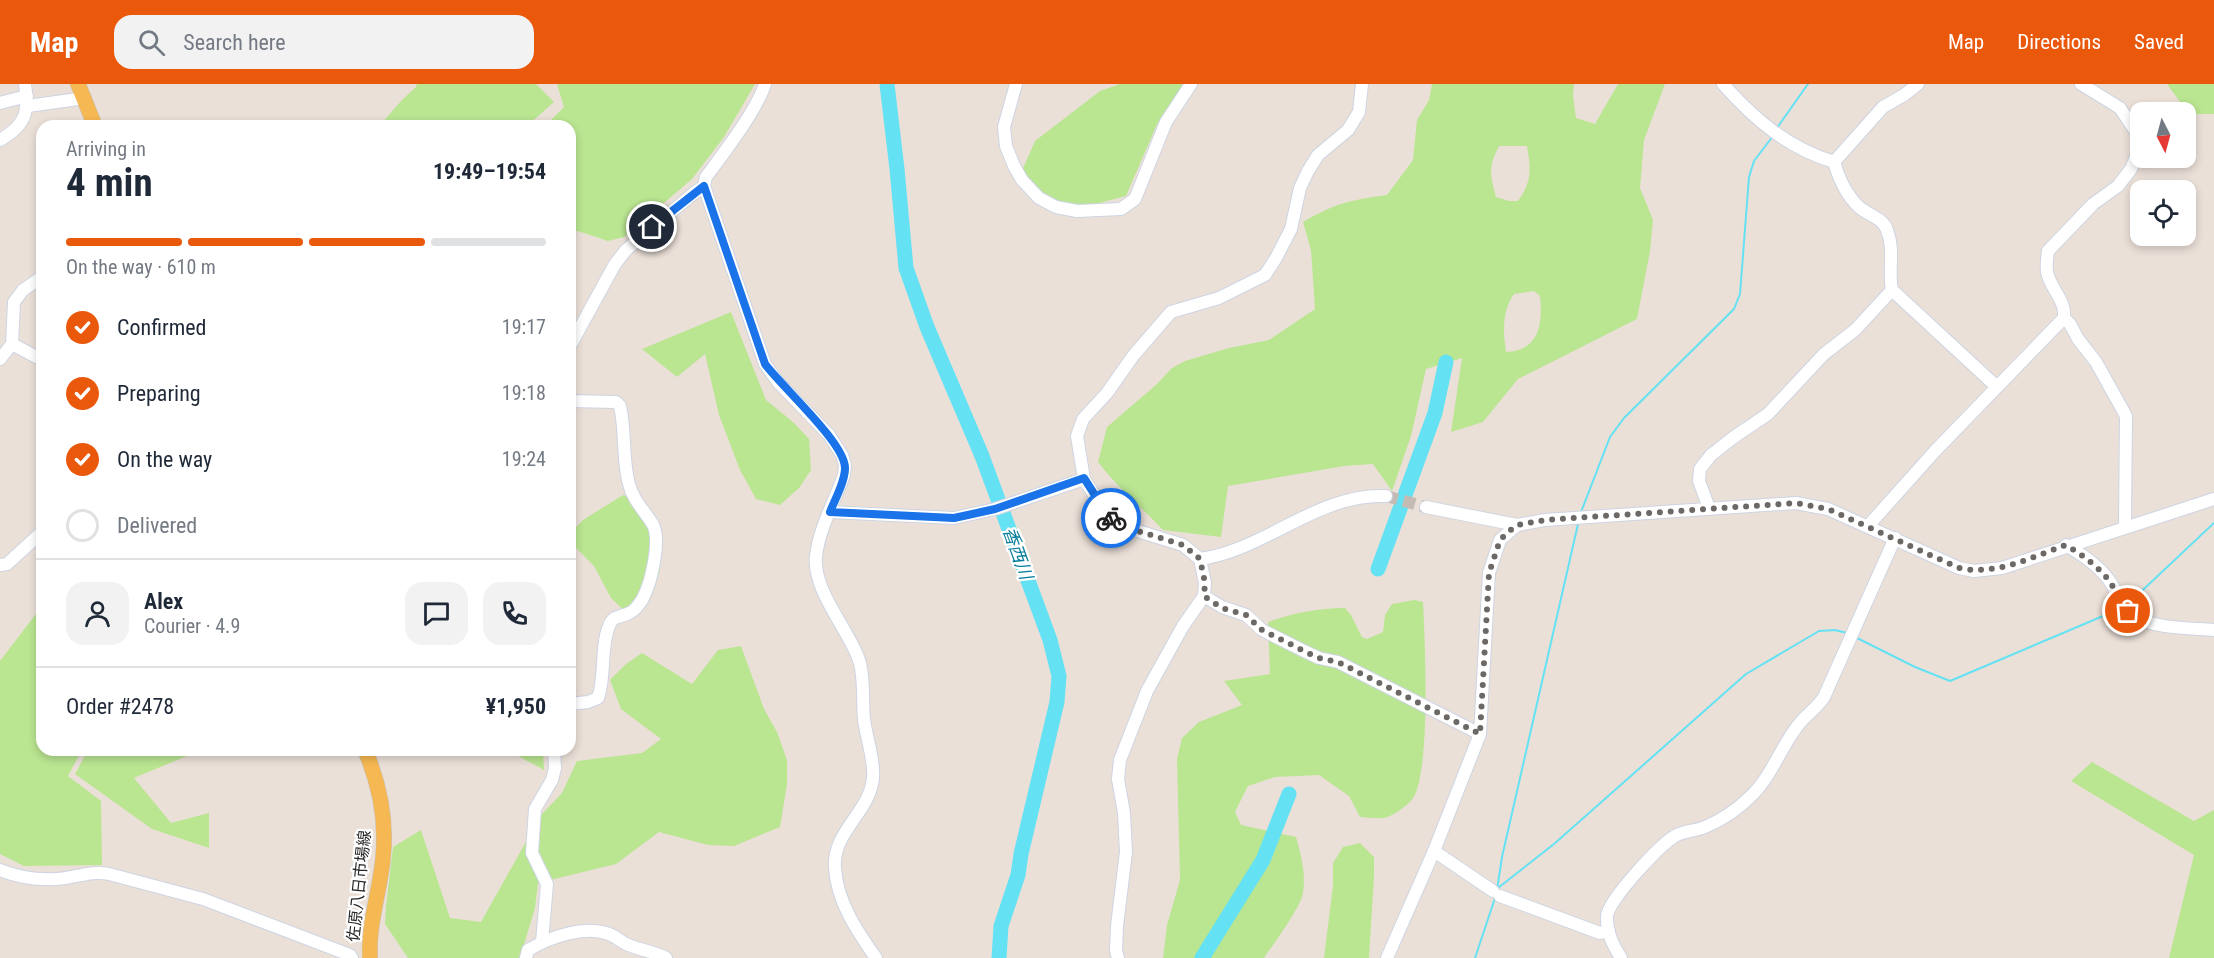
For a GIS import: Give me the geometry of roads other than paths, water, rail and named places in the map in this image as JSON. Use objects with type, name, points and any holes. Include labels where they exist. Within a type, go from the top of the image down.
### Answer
[{"type":"main road","points":[[78,84],[94,120]]},
{"type":"main road","name":"佐原八日市場線","points":[[367,756],[380,791],[384,821],[383,859],[370,935],[370,958]]},
{"type":"street","points":[[765,84],[763,92],[742,126],[706,177],[704,186],[765,364],[778,382],[829,435],[842,455],[845,465],[844,475],[815,558],[820,582],[860,663],[864,720],[874,776],[868,797],[847,828],[837,849],[834,866],[838,888],[848,913],[876,958]]},
{"type":"street","points":[[1016,84],[1004,127],[1006,146],[1014,166],[1022,180],[1039,198],[1056,207],[1077,211],[1121,209],[1135,199],[1166,122],[1191,84]]},
{"type":"street","points":[[1118,958],[1117,926],[1126,852],[1124,813],[1118,779],[1119,760],[1147,691],[1183,626],[1204,596],[1205,583],[1200,559],[1183,545],[1125,527],[1107,514],[1084,478],[1077,436],[1083,419],[1107,393],[1133,356],[1171,312],[1219,298],[1264,275],[1291,229],[1300,188],[1308,171],[1318,155],[1348,130],[1359,112],[1362,84]]},
{"type":"street","points":[[1723,84],[1744,108],[1774,134],[1815,156],[1834,162]]},
{"type":"street","points":[[1834,162],[1882,107],[1904,96],[1918,84]]},
{"type":"street","points":[[2081,84],[2120,108],[2130,123]]},
{"type":"street","points":[[0,140],[10,134],[24,119],[27,95]]},
{"type":"street","points":[[0,103],[27,95],[86,98]]},
{"type":"street","points":[[1834,162],[1839,178],[1848,194],[1860,207],[1883,223],[1888,231],[1892,260],[1890,280],[1892,290],[1997,387]]},
{"type":"street","points":[[1868,526],[2064,318],[2061,299],[2047,274],[2048,251],[2093,204],[2118,186],[2132,168]]},
{"type":"street","points":[[576,335],[615,264],[626,249],[704,186]]},
{"type":"street","points":[[0,359],[12,344],[14,302],[23,290],[36,281]]},
{"type":"street","points":[[1709,508],[1699,481],[1701,469],[1711,455],[1734,436],[1768,414],[1824,354],[1856,330],[1892,290]]},
{"type":"street","points":[[2064,318],[2096,362],[2126,416],[2125,526]]},
{"type":"street","points":[[0,320],[14,323]]},
{"type":"street","points":[[12,344],[36,357]]},
{"type":"street","points":[[576,401],[616,402],[620,406],[628,482],[635,501],[654,525],[656,535],[655,557],[642,599],[631,612],[618,616],[610,622],[607,630],[602,687],[598,698],[576,703]]},
{"type":"street","points":[[830,512],[954,518],[1001,507],[1084,478]]},
{"type":"street","points":[[1200,559],[1220,556],[1269,537],[1301,517],[1327,507],[1368,495],[1386,496]]},
{"type":"street","points":[[1426,507],[1517,525],[1545,520],[1796,503],[1828,509],[1959,568],[1974,571],[2002,567],[2214,499]]},
{"type":"street","points":[[1387,958],[1434,851],[1480,734],[1489,573],[1500,540],[1517,525]]},
{"type":"street","points":[[0,565],[6,564],[36,537]]},
{"type":"street","points":[[1622,958],[1610,941],[1607,915],[1610,904],[1655,853],[1672,838],[1712,823],[1734,811],[1762,783],[1799,723],[1819,705],[1895,538]]},
{"type":"street","points":[[2066,545],[2090,560],[2109,580],[2125,607],[2137,618],[2159,624],[2214,630]]},
{"type":"street","points":[[1204,596],[1222,608],[1246,615],[1262,630],[1319,658],[1338,662],[1480,734]]},
{"type":"street","points":[[542,942],[547,884],[532,853],[535,809],[552,780],[555,768],[554,756]]},
{"type":"street","points":[[1434,851],[1496,893],[1600,933],[1609,931]]},
{"type":"street","points":[[0,870],[12,875],[57,879],[98,871],[203,899],[350,955],[352,958]]},
{"type":"street","points":[[526,958],[528,950],[542,942],[573,933],[596,932],[610,934],[626,944],[666,958]]},
{"type":"waterway","name":"香西川","points":[[887,84],[906,268],[927,327],[982,456],[1050,640],[1059,676],[1057,702],[1018,875],[1001,926],[999,958]]},
{"type":"waterway","points":[[1777,128],[1808,84]]},
{"type":"waterway","points":[[1581,512],[1610,437],[1624,418],[1734,309],[1740,294],[1749,177],[1754,161],[1773,136]]},
{"type":"waterway","points":[[1378,569],[1435,413],[1446,362]]},
{"type":"waterway","points":[[2129,603],[2214,523]]},
{"type":"waterway","points":[[1497,890],[1502,857],[1578,524]]},
{"type":"waterway","points":[[1855,637],[1915,667],[1950,681],[2122,608]]},
{"type":"waterway","points":[[1498,888],[1554,844],[1746,674],[1819,631],[1835,630],[1847,633]]},
{"type":"waterway","points":[[1202,958],[1263,860],[1289,794]]},
{"type":"waterway","points":[[1475,958],[1496,895]]},
{"type":"tunnel","points":[[1386,496],[1426,507]]}]
